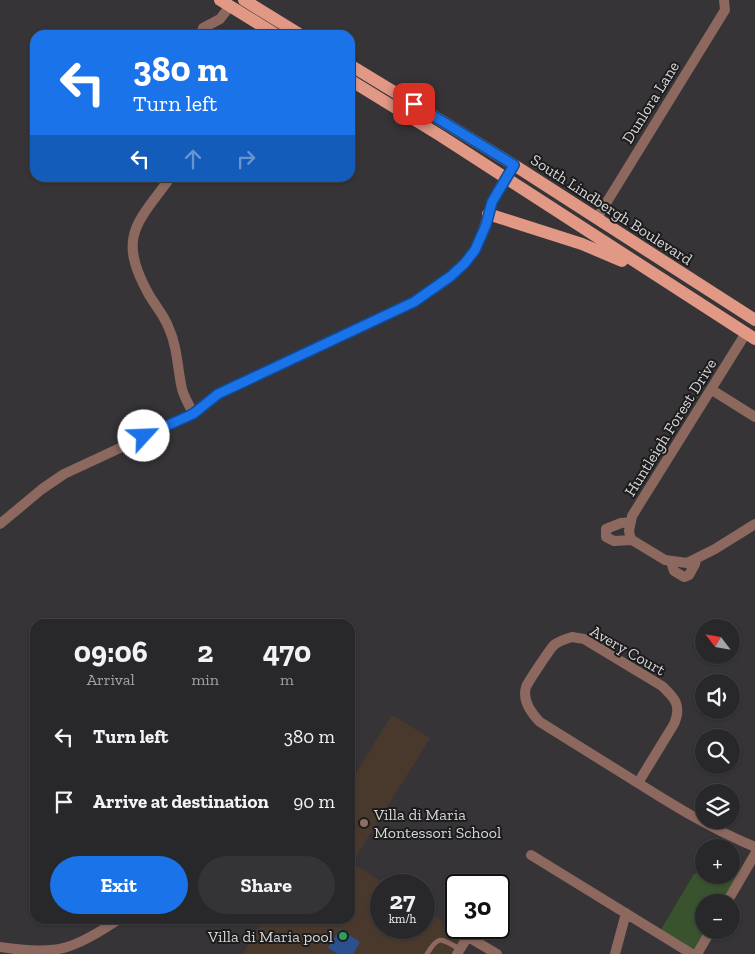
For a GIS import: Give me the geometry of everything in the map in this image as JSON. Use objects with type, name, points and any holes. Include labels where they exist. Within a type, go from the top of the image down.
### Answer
[{"type":"main road","points":[[244,0],[292,30]]},
{"type":"main road","points":[[225,3],[269,30]]},
{"type":"main road","name":"South Lindbergh Boulevard","points":[[355,69],[514,165],[755,320]]},
{"type":"main road","name":"South Lindbergh Boulevard","points":[[355,83],[441,136],[751,336]]},
{"type":"main road","points":[[488,214],[582,244],[650,272]]},
{"type":"street","name":"Dunlora Lane","points":[[597,218],[725,10],[724,0]]},
{"type":"street","points":[[202,30],[220,19],[225,3]]},
{"type":"street","points":[[0,524],[42,489],[64,474],[193,414],[218,394],[414,302],[434,290],[465,263],[475,250],[486,225],[492,202],[514,165]]},
{"type":"street","points":[[167,182],[139,220],[133,235],[131,252],[147,292],[168,325],[176,349],[182,390],[193,414]]},
{"type":"street","name":"Huntleigh Forest Drive","points":[[631,540],[629,531],[632,516],[712,390],[751,336]]},
{"type":"street","points":[[712,390],[755,417]]},
{"type":"street","points":[[631,522],[612,525],[606,529],[606,536],[614,541],[631,540],[665,560],[687,563],[696,560],[755,524]]},
{"type":"street","name":"Avery Court","points":[[638,783],[674,724],[678,714],[677,705],[672,695],[662,686],[584,639],[572,637],[562,640],[552,647],[526,687],[526,699],[530,712],[540,722],[692,817],[726,835],[755,847]]},
{"type":"street","points":[[732,894],[755,854]]},
{"type":"street","points":[[531,855],[692,954]]},
{"type":"street","points":[[615,954],[626,913]]},
{"type":"street","points":[[0,947],[27,951],[66,948],[98,933],[112,924]]},
{"type":"street","points":[[458,952],[467,936],[497,954]]},
{"type":"street","points":[[697,954],[706,939]]},
{"type":"lane","points":[[427,954],[437,940],[443,940],[458,952]]},
{"type":"shaded area","name":"Villa di Maria Montessori School","points":[[392,715],[430,738],[355,858],[355,774]]},
{"type":"shaded area","name":"Villa di Maria Montessori School","points":[[355,865],[370,874],[370,939],[435,939],[435,916],[445,922],[445,939],[460,939],[451,954],[242,954],[261,924],[355,924]]},
{"type":"green space","points":[[694,874],[695,884],[735,884],[729,894],[695,894],[695,939],[702,939],[694,952],[660,931]]},
{"type":"water","name":"Villa di Maria pool","points":[[340,929],[360,942],[353,954],[338,954],[328,948]]},
{"type":"place","name":"Villa di Maria Montessori School","points":[[364,823]]},
{"type":"place","name":"Villa di Maria pool","points":[[343,936]]},
{"type":"route","points":[[144,436],[193,414],[218,394],[414,302],[434,290],[465,263],[475,250],[486,225],[492,202],[514,165],[414,104]]}]
